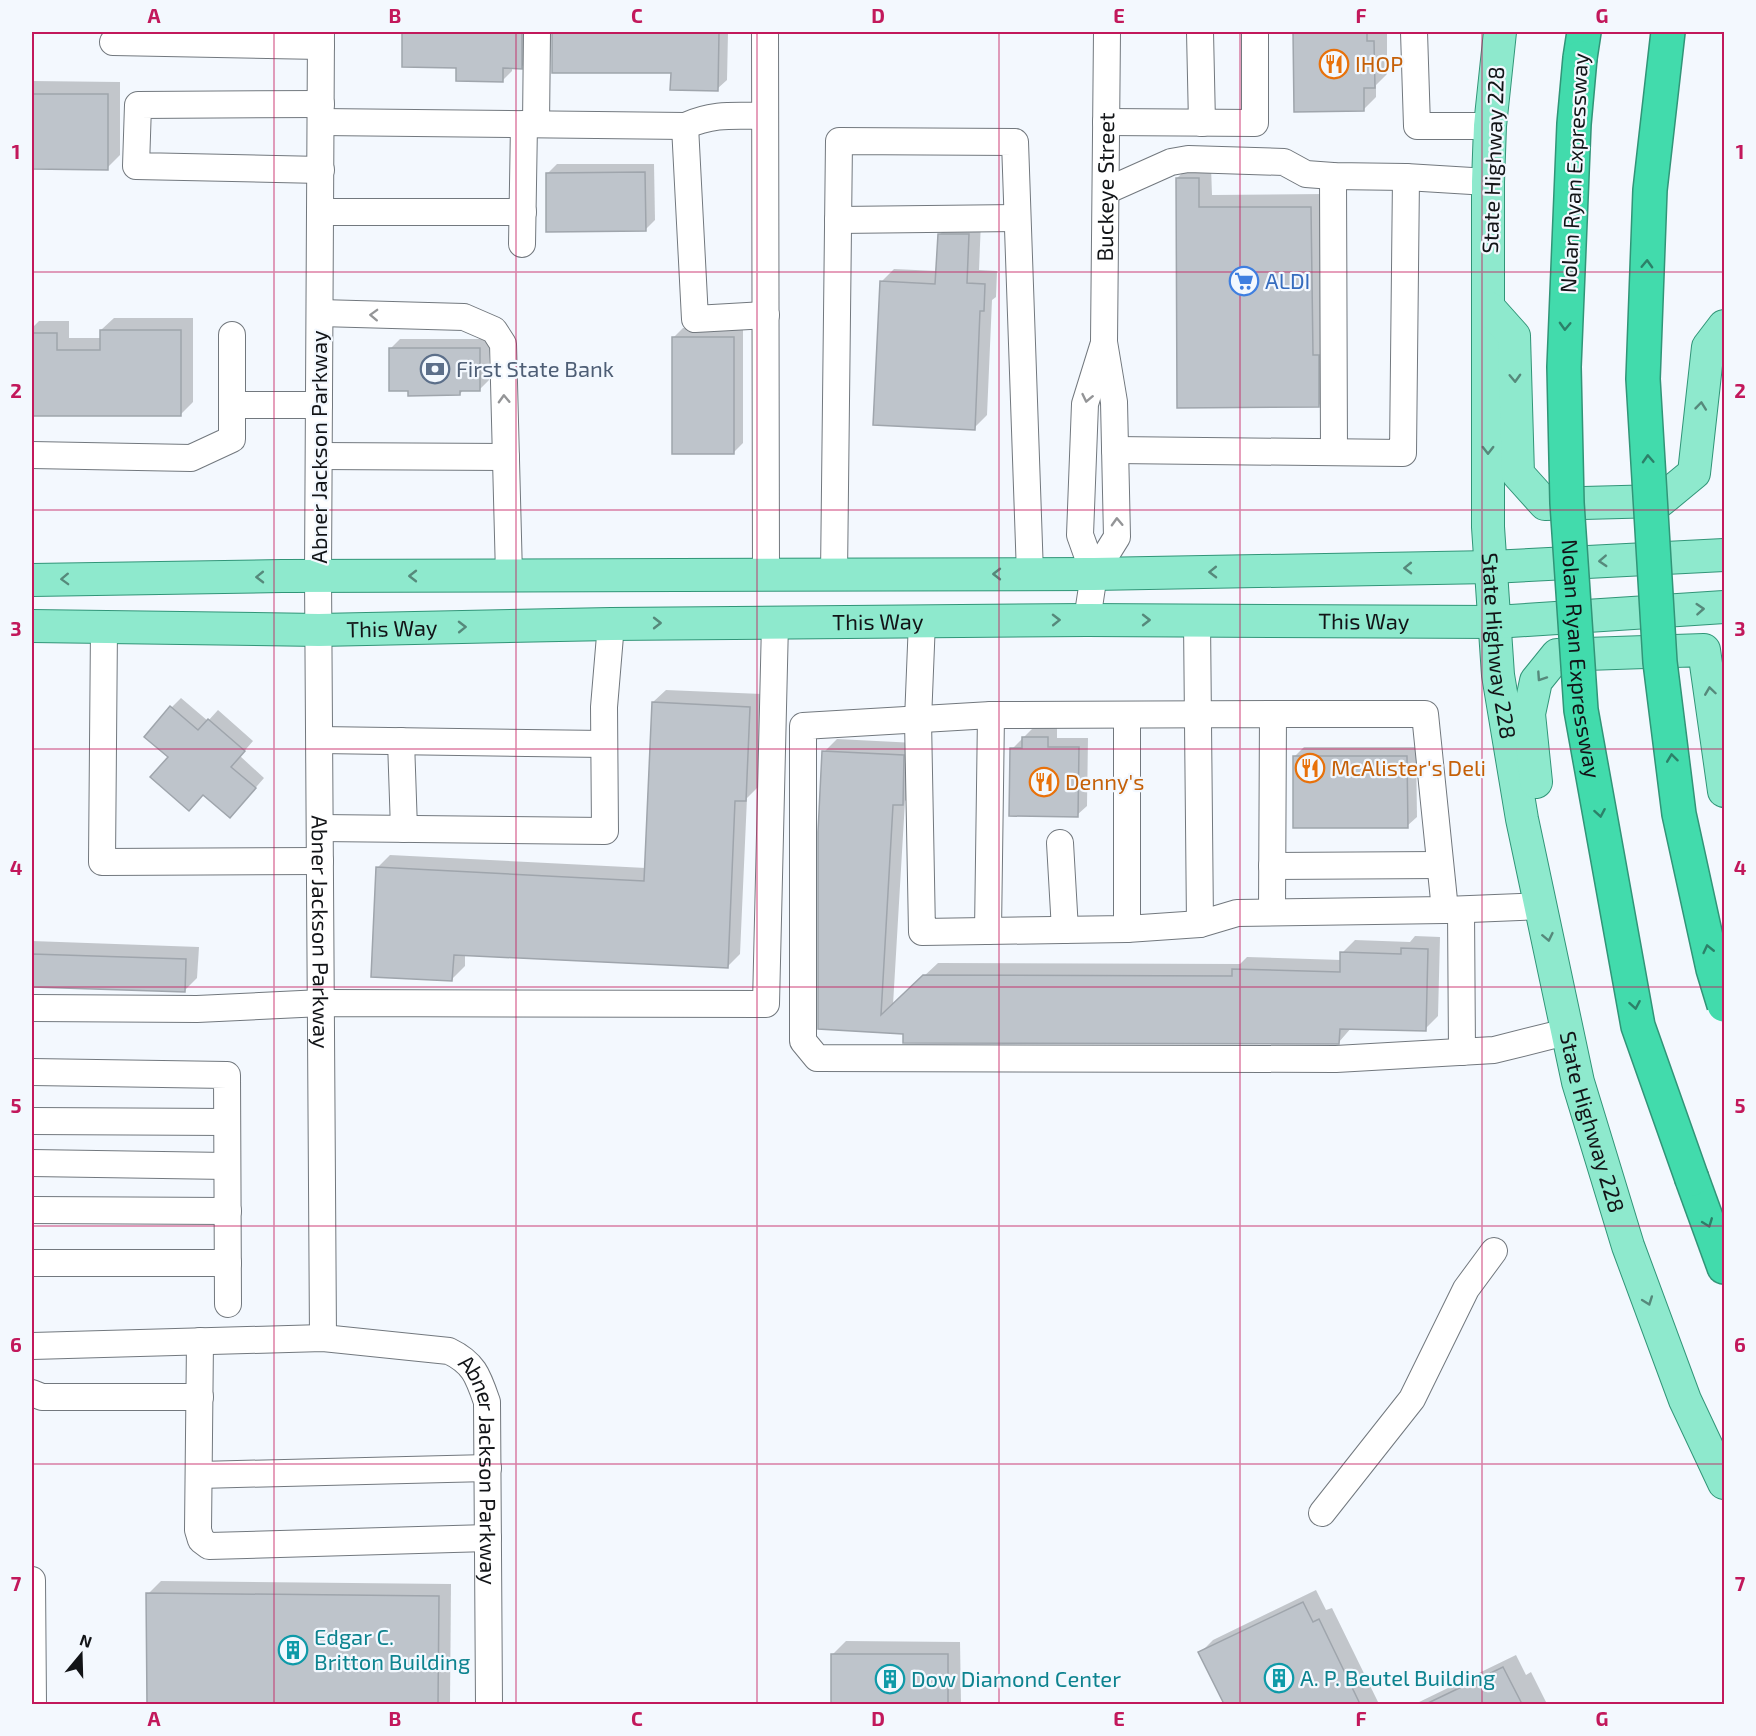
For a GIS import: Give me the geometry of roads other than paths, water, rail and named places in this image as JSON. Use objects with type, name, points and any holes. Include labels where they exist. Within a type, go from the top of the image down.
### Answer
[{"type":"highway","name":"Nolan Ryan Expressway","points":[[1584,32],[1574,124],[1564,367],[1567,502],[1581,710],[1638,1026],[1725,1267]]},
{"type":"highway","points":[[1668,32],[1650,190],[1644,390],[1660,662],[1678,814],[1713,969],[1725,1005]]},
{"type":"main road","name":"State Highway 228","points":[[1500,32],[1488,182],[1488,527],[1498,675],[1522,819],[1578,1083],[1628,1246],[1685,1400],[1725,1483]]},
{"type":"main road","points":[[1488,308],[1514,336],[1518,474],[1545,504],[1660,501],[1694,473],[1708,346],[1724,326]]},
{"type":"main road","points":[[1725,321],[1725,344]]},
{"type":"main road","points":[[32,580],[318,576],[1094,574],[1491,567],[1725,555]]},
{"type":"main road","points":[[609,575],[611,624]]},
{"type":"main road","name":"This Way","points":[[32,626],[319,630],[922,621],[1495,622],[1725,607]]},
{"type":"main road","points":[[1522,819],[1536,790],[1528,714],[1536,681],[1557,655],[1704,650],[1725,791]]},
{"type":"street","points":[[522,244],[537,32]]},
{"type":"street","points":[[765,32],[766,575]]},
{"type":"street","name":"Buckeye Street","points":[[1087,620],[1094,574],[1117,537],[1114,402],[1104,342],[1107,32]]},
{"type":"street","points":[[1200,32],[1202,123]]},
{"type":"street","points":[[1106,122],[1255,123],[1255,32]]},
{"type":"street","points":[[1414,32],[1417,126],[1491,126]]},
{"type":"street","points":[[112,42],[227,38],[321,39]]},
{"type":"street","name":"Abner Jackson Parkway","points":[[321,39],[318,576],[323,1338],[448,1351],[463,1358],[478,1374],[487,1402],[489,1704]]},
{"type":"street","points":[[321,170],[136,166],[138,105],[530,124],[685,126],[703,118],[717,116],[765,116]]},
{"type":"street","points":[[685,126],[695,319],[766,315]]},
{"type":"street","points":[[834,575],[839,141],[1015,142],[1030,574]]},
{"type":"street","points":[[1106,191],[1172,162],[1188,159],[1284,162],[1306,174],[1488,182]]},
{"type":"street","points":[[1333,176],[1334,452]]},
{"type":"street","points":[[1115,450],[1403,453],[1406,177]]},
{"type":"street","points":[[320,212],[523,212]]},
{"type":"street","points":[[838,220],[1017,218]]},
{"type":"street","points":[[320,313],[464,317],[494,330],[503,344],[509,575]]},
{"type":"street","points":[[32,455],[191,458],[232,439],[232,335]]},
{"type":"street","name":"Buckeye Street","points":[[1094,574],[1080,535],[1085,404],[1104,342]]},
{"type":"street","points":[[232,405],[319,405]]},
{"type":"street","points":[[319,456],[506,457]]},
{"type":"street","points":[[922,621],[918,720],[922,932],[1127,929],[1200,924],[1237,913],[1453,910],[1542,906]]},
{"type":"street","points":[[1197,621],[1200,924]]},
{"type":"street","points":[[32,1008],[197,1009],[322,1003],[766,1005],[775,622]]},
{"type":"street","points":[[320,828],[605,831],[604,706],[611,624]]},
{"type":"street","points":[[104,627],[102,862],[320,861]]},
{"type":"street","points":[[1272,912],[1273,714]]},
{"type":"street","points":[[1462,1052],[1453,910],[1439,865],[1425,714],[991,715],[803,726],[803,1041],[817,1058],[1336,1059],[1462,1052],[1494,1050],[1566,1032]]},
{"type":"street","points":[[988,931],[991,715]]},
{"type":"street","points":[[1127,715],[1127,929]]},
{"type":"street","points":[[320,740],[604,744]]},
{"type":"street","points":[[401,741],[404,829]]},
{"type":"street","points":[[1060,843],[1065,930]]},
{"type":"street","points":[[1272,866],[1439,865]]},
{"type":"street","points":[[32,1072],[227,1074],[228,1304]]},
{"type":"street","points":[[32,1121],[227,1122]]},
{"type":"street","points":[[32,1163],[227,1166]]},
{"type":"street","points":[[32,1210],[228,1210]]},
{"type":"street","points":[[1322,1513],[1412,1398],[1466,1289],[1494,1251]]},
{"type":"street","points":[[32,1263],[228,1263]]},
{"type":"street","points":[[32,1346],[323,1338]]},
{"type":"street","points":[[201,1341],[198,1530],[201,1540],[209,1546],[488,1538]]},
{"type":"street","points":[[32,1393],[42,1397],[200,1397]]},
{"type":"street","points":[[199,1475],[488,1468]]},
{"type":"street","points":[[32,1580],[33,1704]]},
{"type":"place","name":"IHOP","points":[[1334,64]]},
{"type":"place","name":"ALDI","points":[[1244,281]]},
{"type":"place","name":"First State Bank","points":[[435,369]]},
{"type":"place","name":"McAlister's Deli","points":[[1310,768]]},
{"type":"place","name":"Denny's","points":[[1044,782]]},
{"type":"place","name":"Edgar C. Britton Building","points":[[293,1650]]},
{"type":"place","name":"A. P. Beutel Building","points":[[1279,1678]]},
{"type":"place","name":"Dow Diamond Center","points":[[890,1679]]}]
